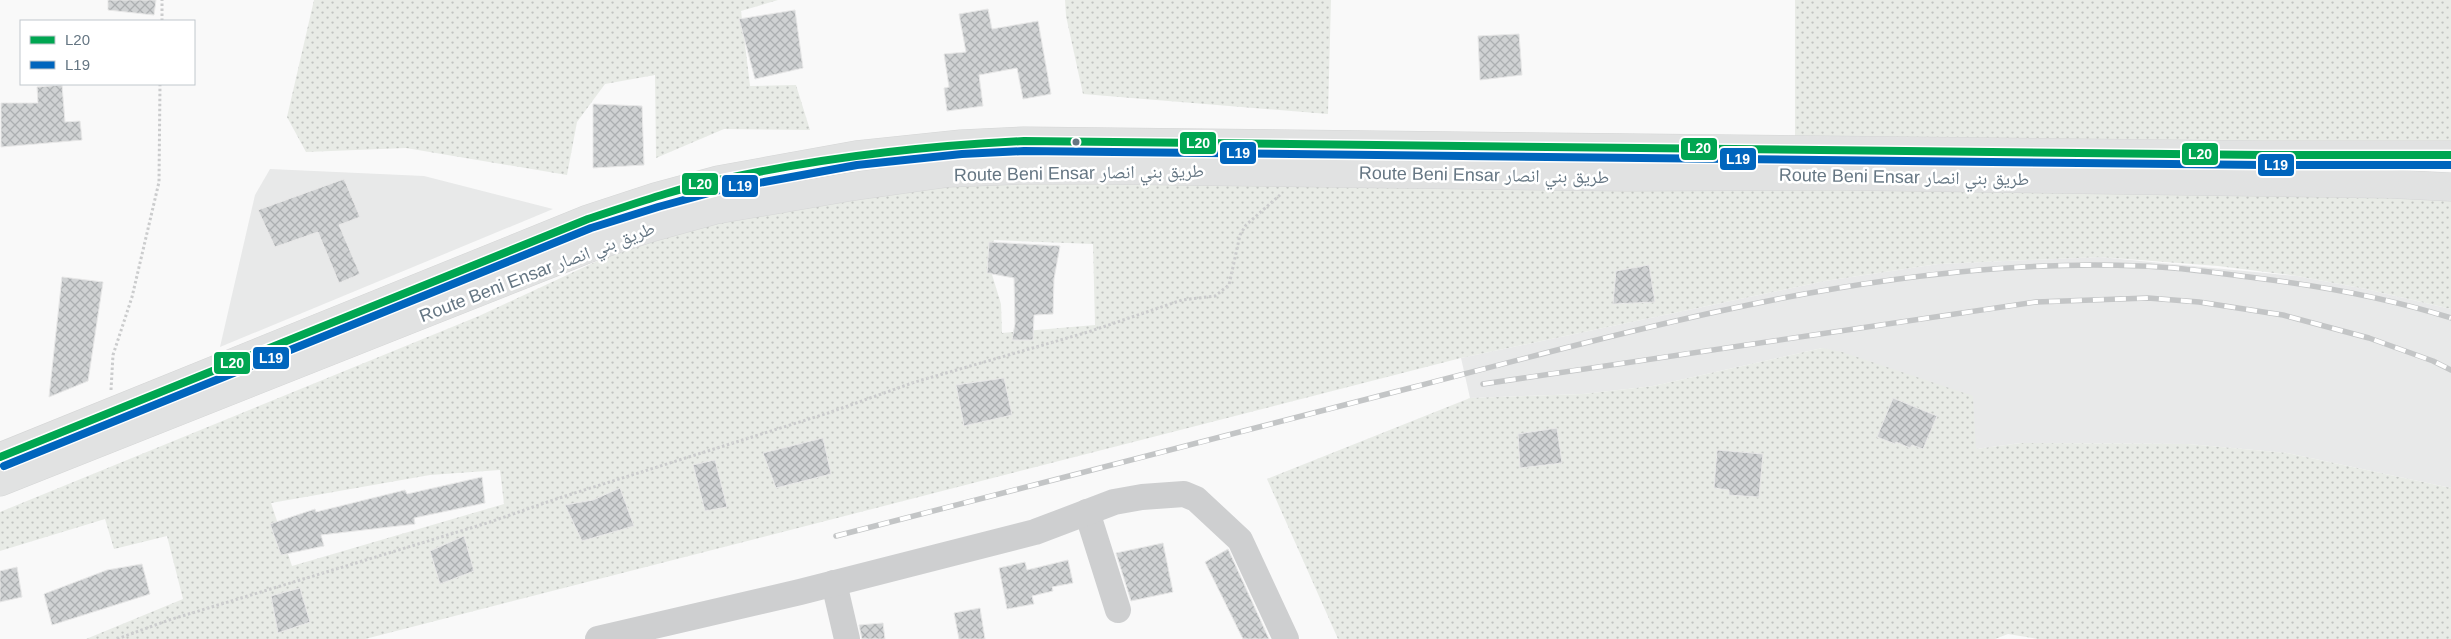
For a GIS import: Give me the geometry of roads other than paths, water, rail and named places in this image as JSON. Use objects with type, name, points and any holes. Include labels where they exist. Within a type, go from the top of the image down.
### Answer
[{"type":"highway","name":"Route Beni Ensar طريق بني انصار","points":[[0,457],[113,413],[588,219],[718,180],[856,155],[906,149],[1024,141],[2255,155],[2451,155]]},
{"type":"highway","name":"Route Beni Ensar طريق بني انصار","points":[[0,482],[590,248],[650,228],[715,210],[849,187],[948,173],[1047,170],[1627,177],[1838,176],[2391,184],[2451,187]]},
{"type":"street","points":[[598,639],[834,583],[1035,532],[1114,502],[1142,497],[1184,494],[1196,499],[1240,540],[1286,639]]},
{"type":"street","points":[[1087,512],[1118,610]]},
{"type":"street","points":[[834,583],[847,639]]},
{"type":"railway","points":[[836,536],[1593,341],[1683,319],[1865,284],[1956,272],[2048,266],[2140,266],[2213,272],[2330,289],[2403,304],[2451,318]]},
{"type":"railway","points":[[1483,384],[2036,302],[2148,298],[2199,302],[2283,315],[2369,338],[2433,361],[2451,370]]}]
